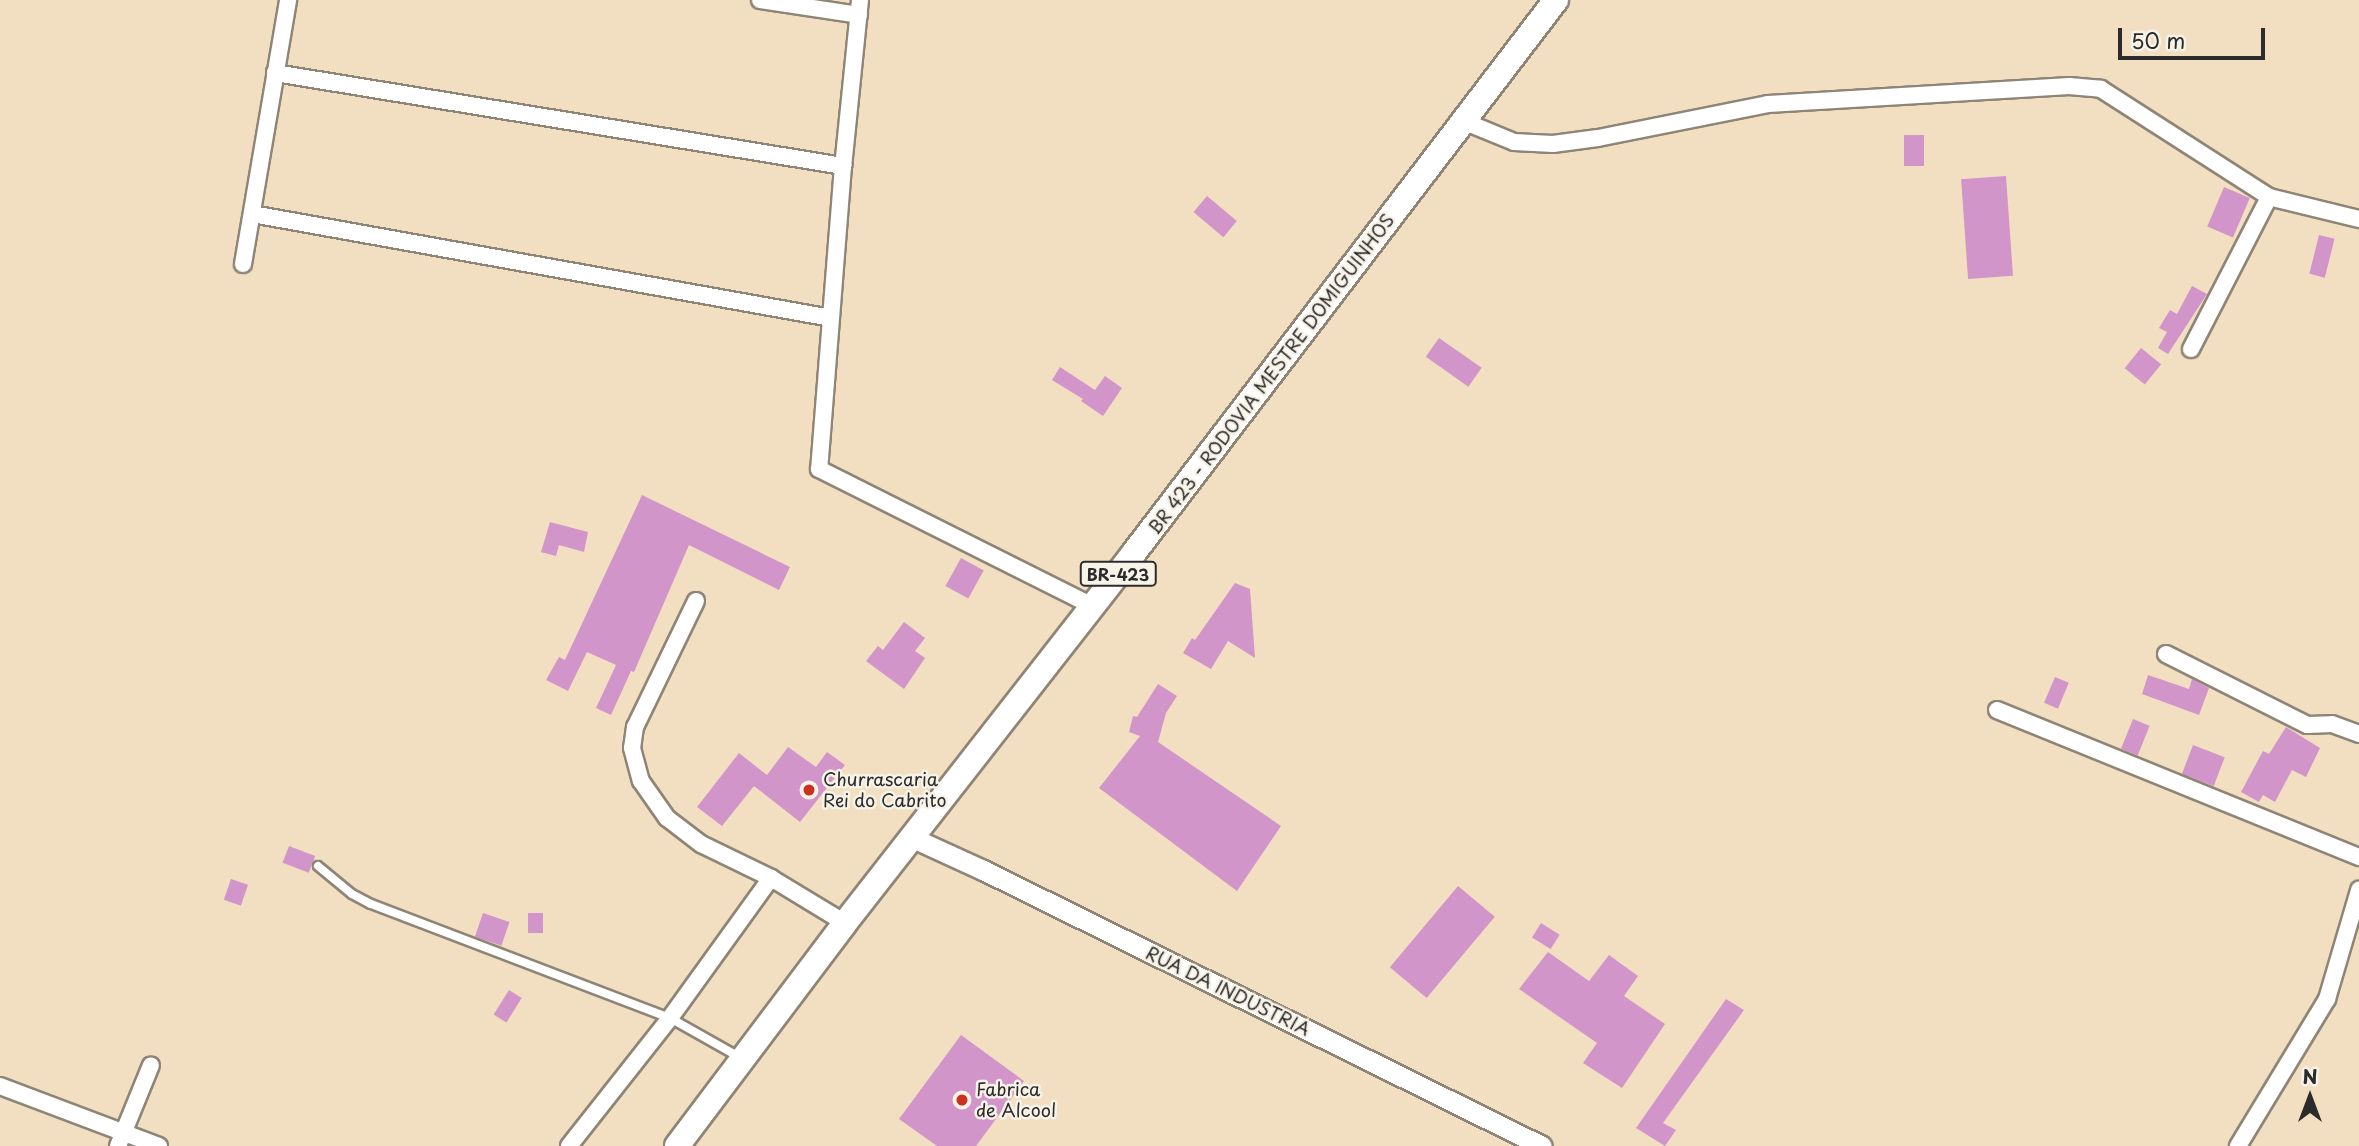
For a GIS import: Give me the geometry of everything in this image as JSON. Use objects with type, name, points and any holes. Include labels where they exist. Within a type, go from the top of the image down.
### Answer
[{"type":"main road","name":"BR 423 - RODOVIA MESTRE DOMIGUINHOS","points":[[677,1146],[845,923],[1093,606],[1556,0]]},
{"type":"street","points":[[243,264],[288,0]]},
{"type":"street","points":[[760,0],[859,8],[842,166],[819,469],[1093,606]]},
{"type":"street","points":[[275,73],[842,166]]},
{"type":"street","points":[[1463,121],[1514,142],[1553,144],[1598,138],[1768,104],[2069,86],[2101,89],[2269,197],[2359,219]]},
{"type":"street","points":[[2191,349],[2269,197]]},
{"type":"street","points":[[252,214],[831,318]]},
{"type":"street","points":[[696,601],[635,727],[634,760],[641,781],[667,818],[701,844],[771,878],[845,923]]},
{"type":"street","points":[[2166,654],[2306,726],[2332,723],[2359,734]]},
{"type":"street","points":[[1997,710],[2359,857]]},
{"type":"street","name":"RUA DA INDUSTRIA","points":[[913,838],[984,870],[1542,1146]]},
{"type":"street","points":[[569,1146],[670,1018],[771,878]]},
{"type":"street","points":[[2238,1146],[2327,999],[2359,890]]},
{"type":"street","points":[[121,1139],[151,1065]]},
{"type":"street","points":[[0,1086],[121,1139],[159,1146]]},
{"type":"lane","points":[[318,866],[352,894],[371,904],[670,1018],[743,1059]]},
{"type":"building","points":[[1904,135],[1924,135],[1924,166],[1904,166]]},
{"type":"building","points":[[2006,176],[2013,276],[1968,279],[1961,179]]},
{"type":"building","points":[[2224,187],[2250,198],[2233,238],[2207,227]]},
{"type":"building","points":[[1207,196],[1237,221],[1223,237],[1194,212]]},
{"type":"building","points":[[2319,235],[2335,239],[2325,278],[2309,274]]},
{"type":"building","points":[[2192,286],[2207,294],[2168,354],[2158,348],[2167,332],[2159,328],[2170,310],[2177,314]]},
{"type":"building","points":[[1439,338],[1482,368],[1468,387],[1426,357]]},
{"type":"building","points":[[2141,348],[2161,364],[2145,385],[2125,368]]},
{"type":"building","points":[[1060,367],[1095,390],[1105,376],[1122,388],[1103,416],[1081,401],[1083,399],[1052,380]]},
{"type":"building","points":[[642,495],[790,567],[779,590],[689,545],[634,672],[631,671],[611,715],[596,708],[616,665],[587,652],[568,691],[546,680],[559,657],[565,660]]},
{"type":"building","points":[[550,522],[588,532],[584,552],[559,545],[556,556],[541,552]]},
{"type":"building","points":[[961,558],[984,571],[968,599],[945,586]]},
{"type":"building","points":[[1235,583],[1250,589],[1255,658],[1228,641],[1211,669],[1183,653]]},
{"type":"building","points":[[904,622],[925,638],[915,651],[925,658],[904,689],[866,661],[878,646],[883,650]]},
{"type":"building","points":[[2148,675],[2189,689],[2192,679],[2209,688],[2199,715],[2142,694]]},
{"type":"building","points":[[2055,677],[2069,683],[2058,709],[2044,703]]},
{"type":"building","points":[[1158,684],[1177,696],[1166,713],[1158,742],[1281,826],[1237,891],[1099,788],[1140,736],[1129,732],[1133,716],[1137,717]]},
{"type":"building","points":[[2133,719],[2150,726],[2138,755],[2121,749]]},
{"type":"building","points":[[2286,727],[2320,748],[2306,777],[2292,770],[2275,802],[2263,795],[2259,802],[2241,792],[2263,751],[2269,754]]},
{"type":"building","points":[[2193,745],[2225,757],[2214,786],[2182,774]]},
{"type":"building","points":[[788,747],[816,767],[827,752],[845,765],[800,822],[754,786],[722,826],[697,807],[739,753],[767,775]]},
{"type":"building","points":[[289,846],[315,856],[309,873],[283,863]]},
{"type":"building","points":[[231,879],[248,885],[241,906],[224,900]]},
{"type":"building","points":[[1458,886],[1495,917],[1427,998],[1390,967]]},
{"type":"building","points":[[483,913],[509,922],[501,946],[475,937]]},
{"type":"building","points":[[528,913],[543,913],[543,933],[528,933]]},
{"type":"building","points":[[1541,923],[1560,935],[1551,949],[1532,937]]},
{"type":"building","points":[[1548,952],[1589,981],[1609,955],[1638,976],[1624,996],[1665,1024],[1622,1088],[1583,1063],[1597,1043],[1519,989]]},
{"type":"building","points":[[509,990],[522,998],[506,1023],[494,1015]]},
{"type":"building","points":[[1726,999],[1744,1010],[1663,1123],[1676,1130],[1665,1146],[1636,1128]]},
{"type":"building","name":"Fabrica de Alcool","points":[[961,1035],[1024,1081],[976,1146],[937,1146],[899,1119]]},
{"type":"place","name":"Churrascaria Rei do Cabrito","points":[[809,790]]},
{"type":"place","name":"Fabrica de Alcool","points":[[962,1100]]}]
